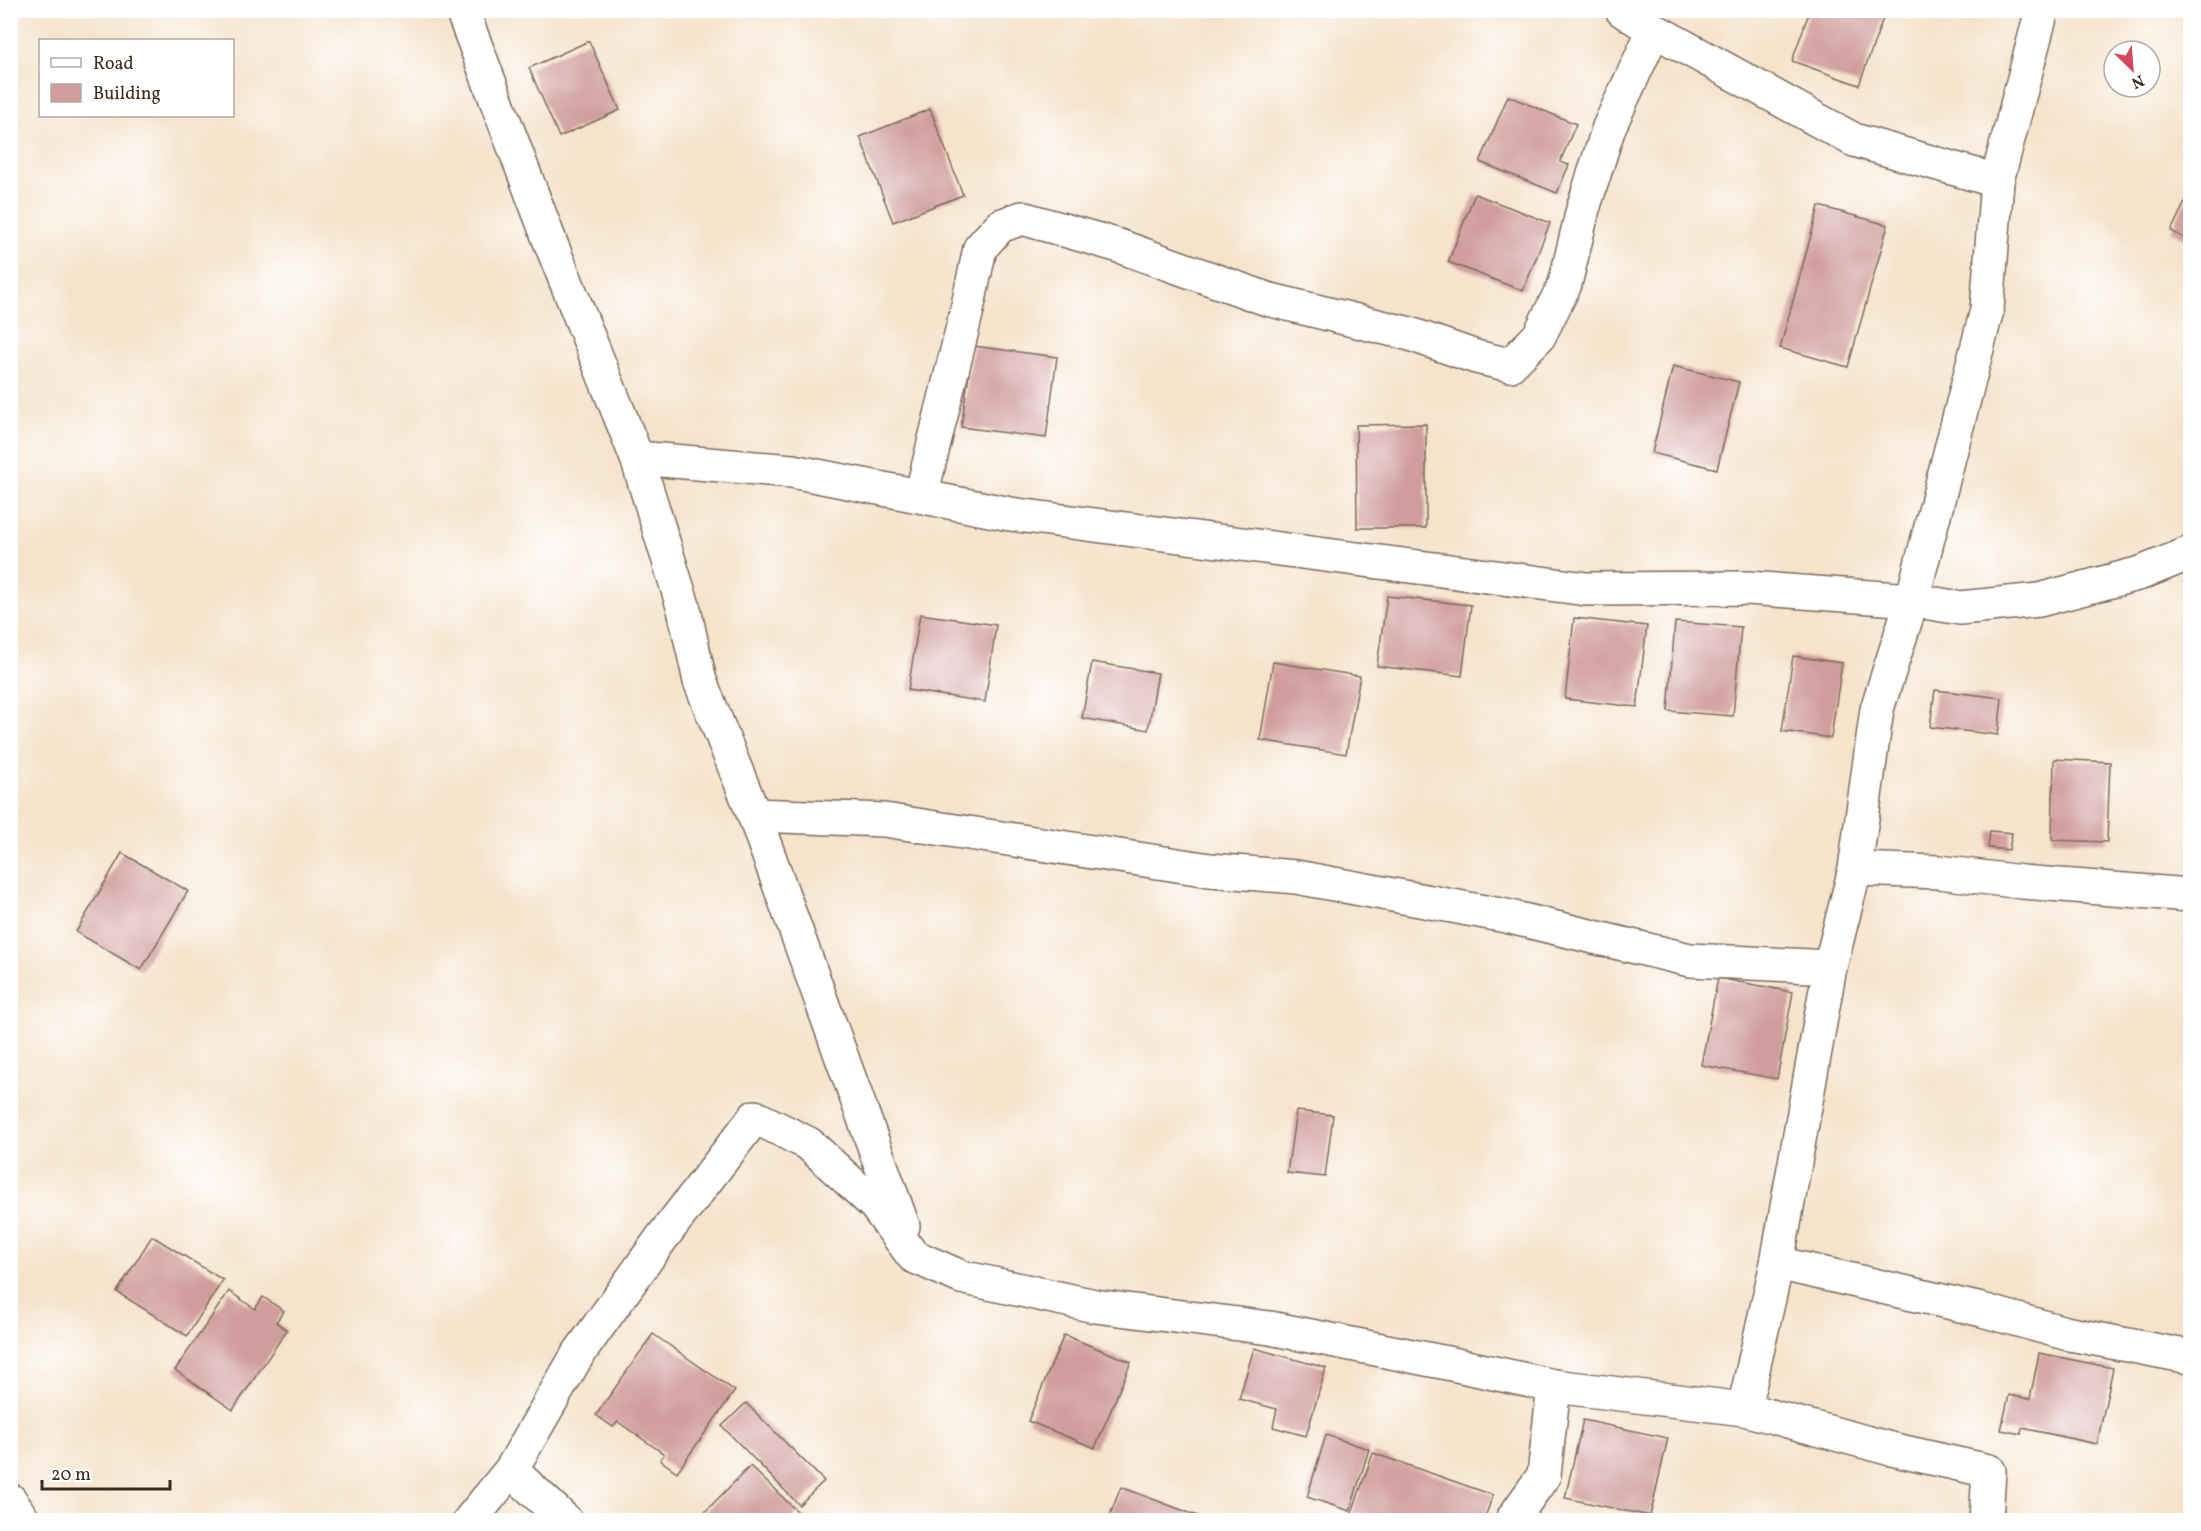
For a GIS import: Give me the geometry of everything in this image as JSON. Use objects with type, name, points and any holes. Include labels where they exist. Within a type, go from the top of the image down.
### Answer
[{"type":"street","points":[[462,10],[551,244],[637,459],[684,609],[700,681],[754,815],[913,1256]]},
{"type":"street","points":[[1622,10],[1654,30],[1854,140],[1997,181]]},
{"type":"street","points":[[1744,1410],[1777,1263],[1830,967],[1855,869],[1877,709],[1912,600],[1987,310],[1997,181],[2042,10]]},
{"type":"street","points":[[921,496],[980,248],[1000,226],[1022,218],[1116,245],[1267,299],[1410,334],[1476,357],[1510,365],[1539,336],[1565,284],[1583,209],[1609,127],[1654,30]]},
{"type":"street","points":[[637,459],[792,471],[1010,514],[1587,589],[1748,588],[1912,600],[1960,608],[2038,600],[2140,573],[2190,553]]},
{"type":"street","points":[[754,815],[884,820],[1210,870],[1296,877],[1506,916],[1690,960],[1830,967]]},
{"type":"street","points":[[1855,869],[1939,872],[2022,882],[2190,895]]},
{"type":"street","points":[[471,1521],[511,1470],[577,1356],[755,1117],[809,1144],[875,1205],[913,1256],[961,1277],[1095,1306],[1270,1328],[1554,1386],[1744,1410],[1891,1449],[1989,1471],[1986,1521]]},
{"type":"street","points":[[1777,1263],[1982,1310],[2065,1333],[2190,1356]]},
{"type":"street","points":[[1514,1521],[1514,1517],[1544,1475],[1554,1386]]},
{"type":"street","points":[[511,1470],[565,1521]]},
{"type":"street","points":[[10,1500],[23,1521]]},
{"type":"building","points":[[1810,10],[1886,10],[1859,85],[1792,61]]},
{"type":"building","points":[[2154,10],[2172,10],[2170,16]]},
{"type":"building","points":[[589,41],[620,110],[559,137],[529,68]]},
{"type":"building","points":[[1508,96],[1576,124],[1560,162],[1569,165],[1557,193],[1480,162]]},
{"type":"building","points":[[930,109],[963,195],[893,222],[860,137]]},
{"type":"building","points":[[2190,192],[2190,241],[2171,231]]},
{"type":"building","points":[[1475,194],[1550,223],[1523,291],[1448,262]]},
{"type":"building","points":[[1819,206],[1888,225],[1848,367],[1780,348]]},
{"type":"building","points":[[973,346],[1057,357],[1046,438],[961,427]]},
{"type":"building","points":[[1673,366],[1739,382],[1717,469],[1652,453]]},
{"type":"building","points":[[1426,424],[1426,528],[1357,528],[1356,425]]},
{"type":"building","points":[[1387,596],[1471,605],[1462,676],[1377,666]]},
{"type":"building","points":[[920,614],[996,625],[985,702],[908,690]]},
{"type":"building","points":[[1574,618],[1647,626],[1637,707],[1565,699]]},
{"type":"building","points":[[1675,622],[1741,627],[1733,716],[1668,711]]},
{"type":"building","points":[[1793,656],[1842,663],[1831,738],[1782,731]]},
{"type":"building","points":[[1092,662],[1158,673],[1148,730],[1082,718]]},
{"type":"building","points":[[1273,662],[1360,676],[1346,754],[1260,740]]},
{"type":"building","points":[[1935,690],[2002,698],[1998,735],[1930,727]]},
{"type":"building","points":[[2054,759],[2110,762],[2107,842],[2052,840]]},
{"type":"building","points":[[1990,831],[2012,833],[2009,850],[1988,848]]},
{"type":"building","points":[[122,853],[188,891],[141,970],[76,932]]},
{"type":"building","points":[[1718,978],[1793,992],[1777,1079],[1701,1065]]},
{"type":"building","points":[[1296,1111],[1333,1115],[1325,1177],[1287,1173]]},
{"type":"building","points":[[152,1236],[223,1280],[187,1336],[117,1292]]},
{"type":"building","points":[[229,1291],[255,1309],[263,1297],[284,1311],[276,1322],[287,1330],[233,1410],[175,1370]]},
{"type":"building","points":[[653,1334],[735,1391],[677,1472],[660,1460],[664,1454],[618,1422],[613,1427],[596,1415]]},
{"type":"building","points":[[1064,1335],[1131,1362],[1095,1448],[1028,1421]]},
{"type":"building","points":[[1254,1348],[1326,1368],[1306,1436],[1273,1427],[1277,1409],[1239,1399]]},
{"type":"building","points":[[2039,1353],[2113,1368],[2097,1444],[2022,1428],[2021,1434],[2001,1430],[2009,1395],[2030,1399]]},
{"type":"building","points":[[746,1403],[824,1481],[799,1505],[722,1426]]},
{"type":"building","points":[[1583,1420],[1668,1438],[1650,1516],[1565,1498]]},
{"type":"building","points":[[1326,1435],[1369,1449],[1350,1511],[1307,1497]]},
{"type":"building","points":[[1373,1453],[1493,1495],[1484,1520],[1357,1520],[1350,1518]]},
{"type":"building","points":[[750,1466],[798,1512],[790,1520],[697,1520]]},
{"type":"building","points":[[1121,1487],[1208,1520],[1108,1520]]}]
